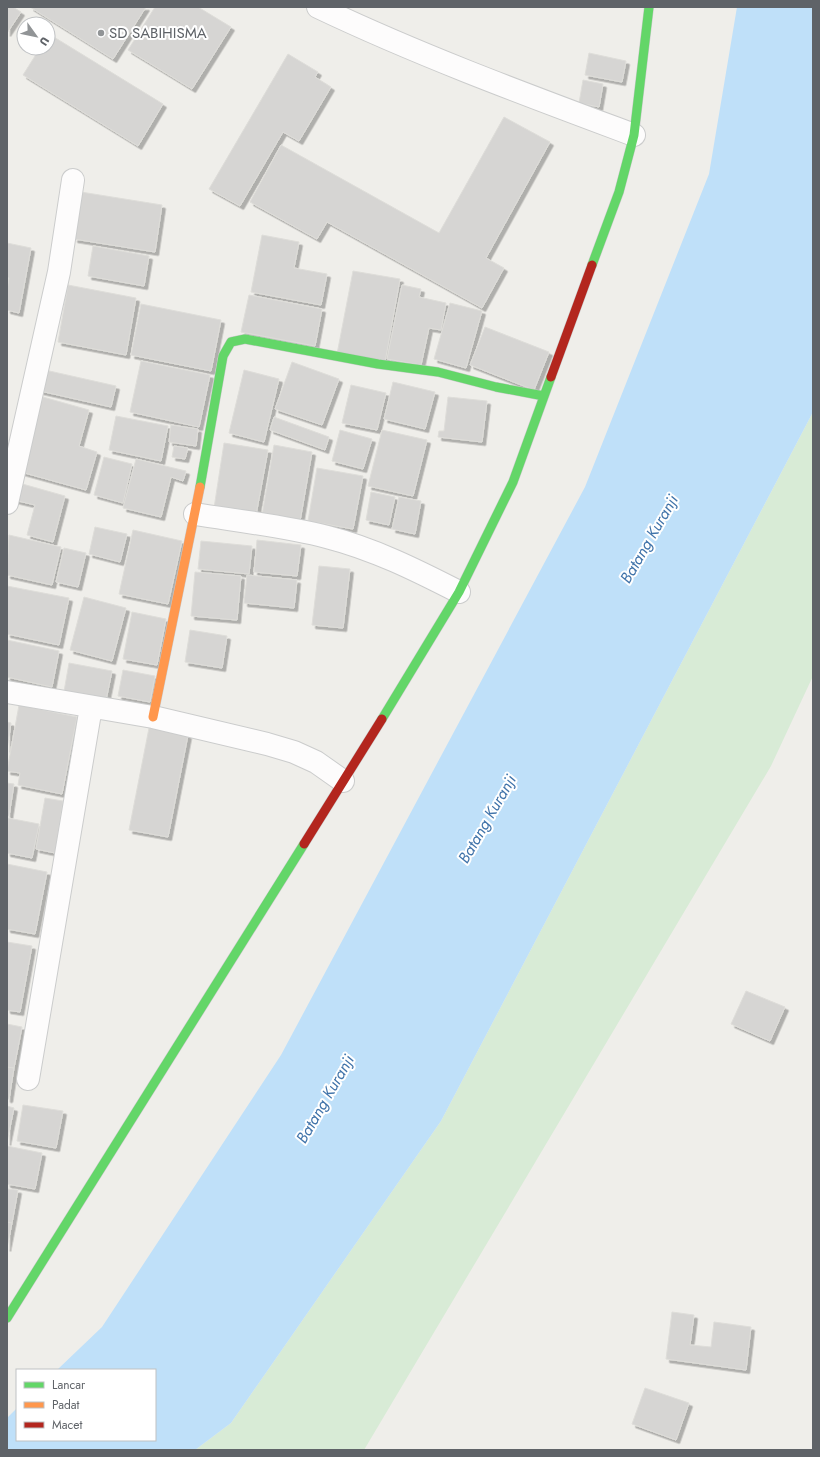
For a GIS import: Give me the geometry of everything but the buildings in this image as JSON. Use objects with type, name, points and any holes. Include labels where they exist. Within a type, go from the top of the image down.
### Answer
[{"type":"street","points":[[318,7],[363,28],[528,96],[634,135]]},
{"type":"street","points":[[7,1318],[343,782],[459,592],[513,482],[619,192],[634,135],[649,7]]},
{"type":"street","points":[[7,503],[59,272],[73,180]]},
{"type":"street","points":[[153,717],[195,514],[223,356],[227,347],[236,340],[245,338],[378,364],[438,372],[496,387],[544,396]]},
{"type":"street","points":[[195,514],[285,528],[328,537],[356,545],[408,565],[459,592]]},
{"type":"street","points":[[7,692],[92,708],[153,717],[267,744],[294,752],[316,762],[343,782]]},
{"type":"street","points":[[28,1079],[92,708]]},
{"type":"green space","points":[[813,412],[813,676],[771,766],[364,1450],[195,1450],[231,1423],[441,1121]]},
{"type":"water","name":"Batang Kuranji","points":[[737,7],[813,7],[813,412],[441,1121],[231,1423],[195,1450],[7,1450],[7,1418],[16,1409],[16,1441],[156,1441],[156,1369],[58,1369],[102,1327],[281,1055],[585,487],[709,174]]},
{"type":"traffic: fast","points":[[592,265],[619,192],[634,135],[649,7]]},
{"type":"traffic: fast","points":[[200,487],[223,356],[231,342],[245,339],[378,364],[438,372],[496,387],[544,396]]},
{"type":"traffic: fast","points":[[382,719],[459,592],[513,482],[551,377]]},
{"type":"traffic: fast","points":[[7,1318],[304,844]]},
{"type":"traffic: slow","points":[[153,717],[200,487]]},
{"type":"traffic: jam","points":[[551,377],[592,265]]},
{"type":"traffic: jam","points":[[304,844],[382,719]]},
{"type":"place","name":"SD SABIHISMA","points":[[101,33]]}]
